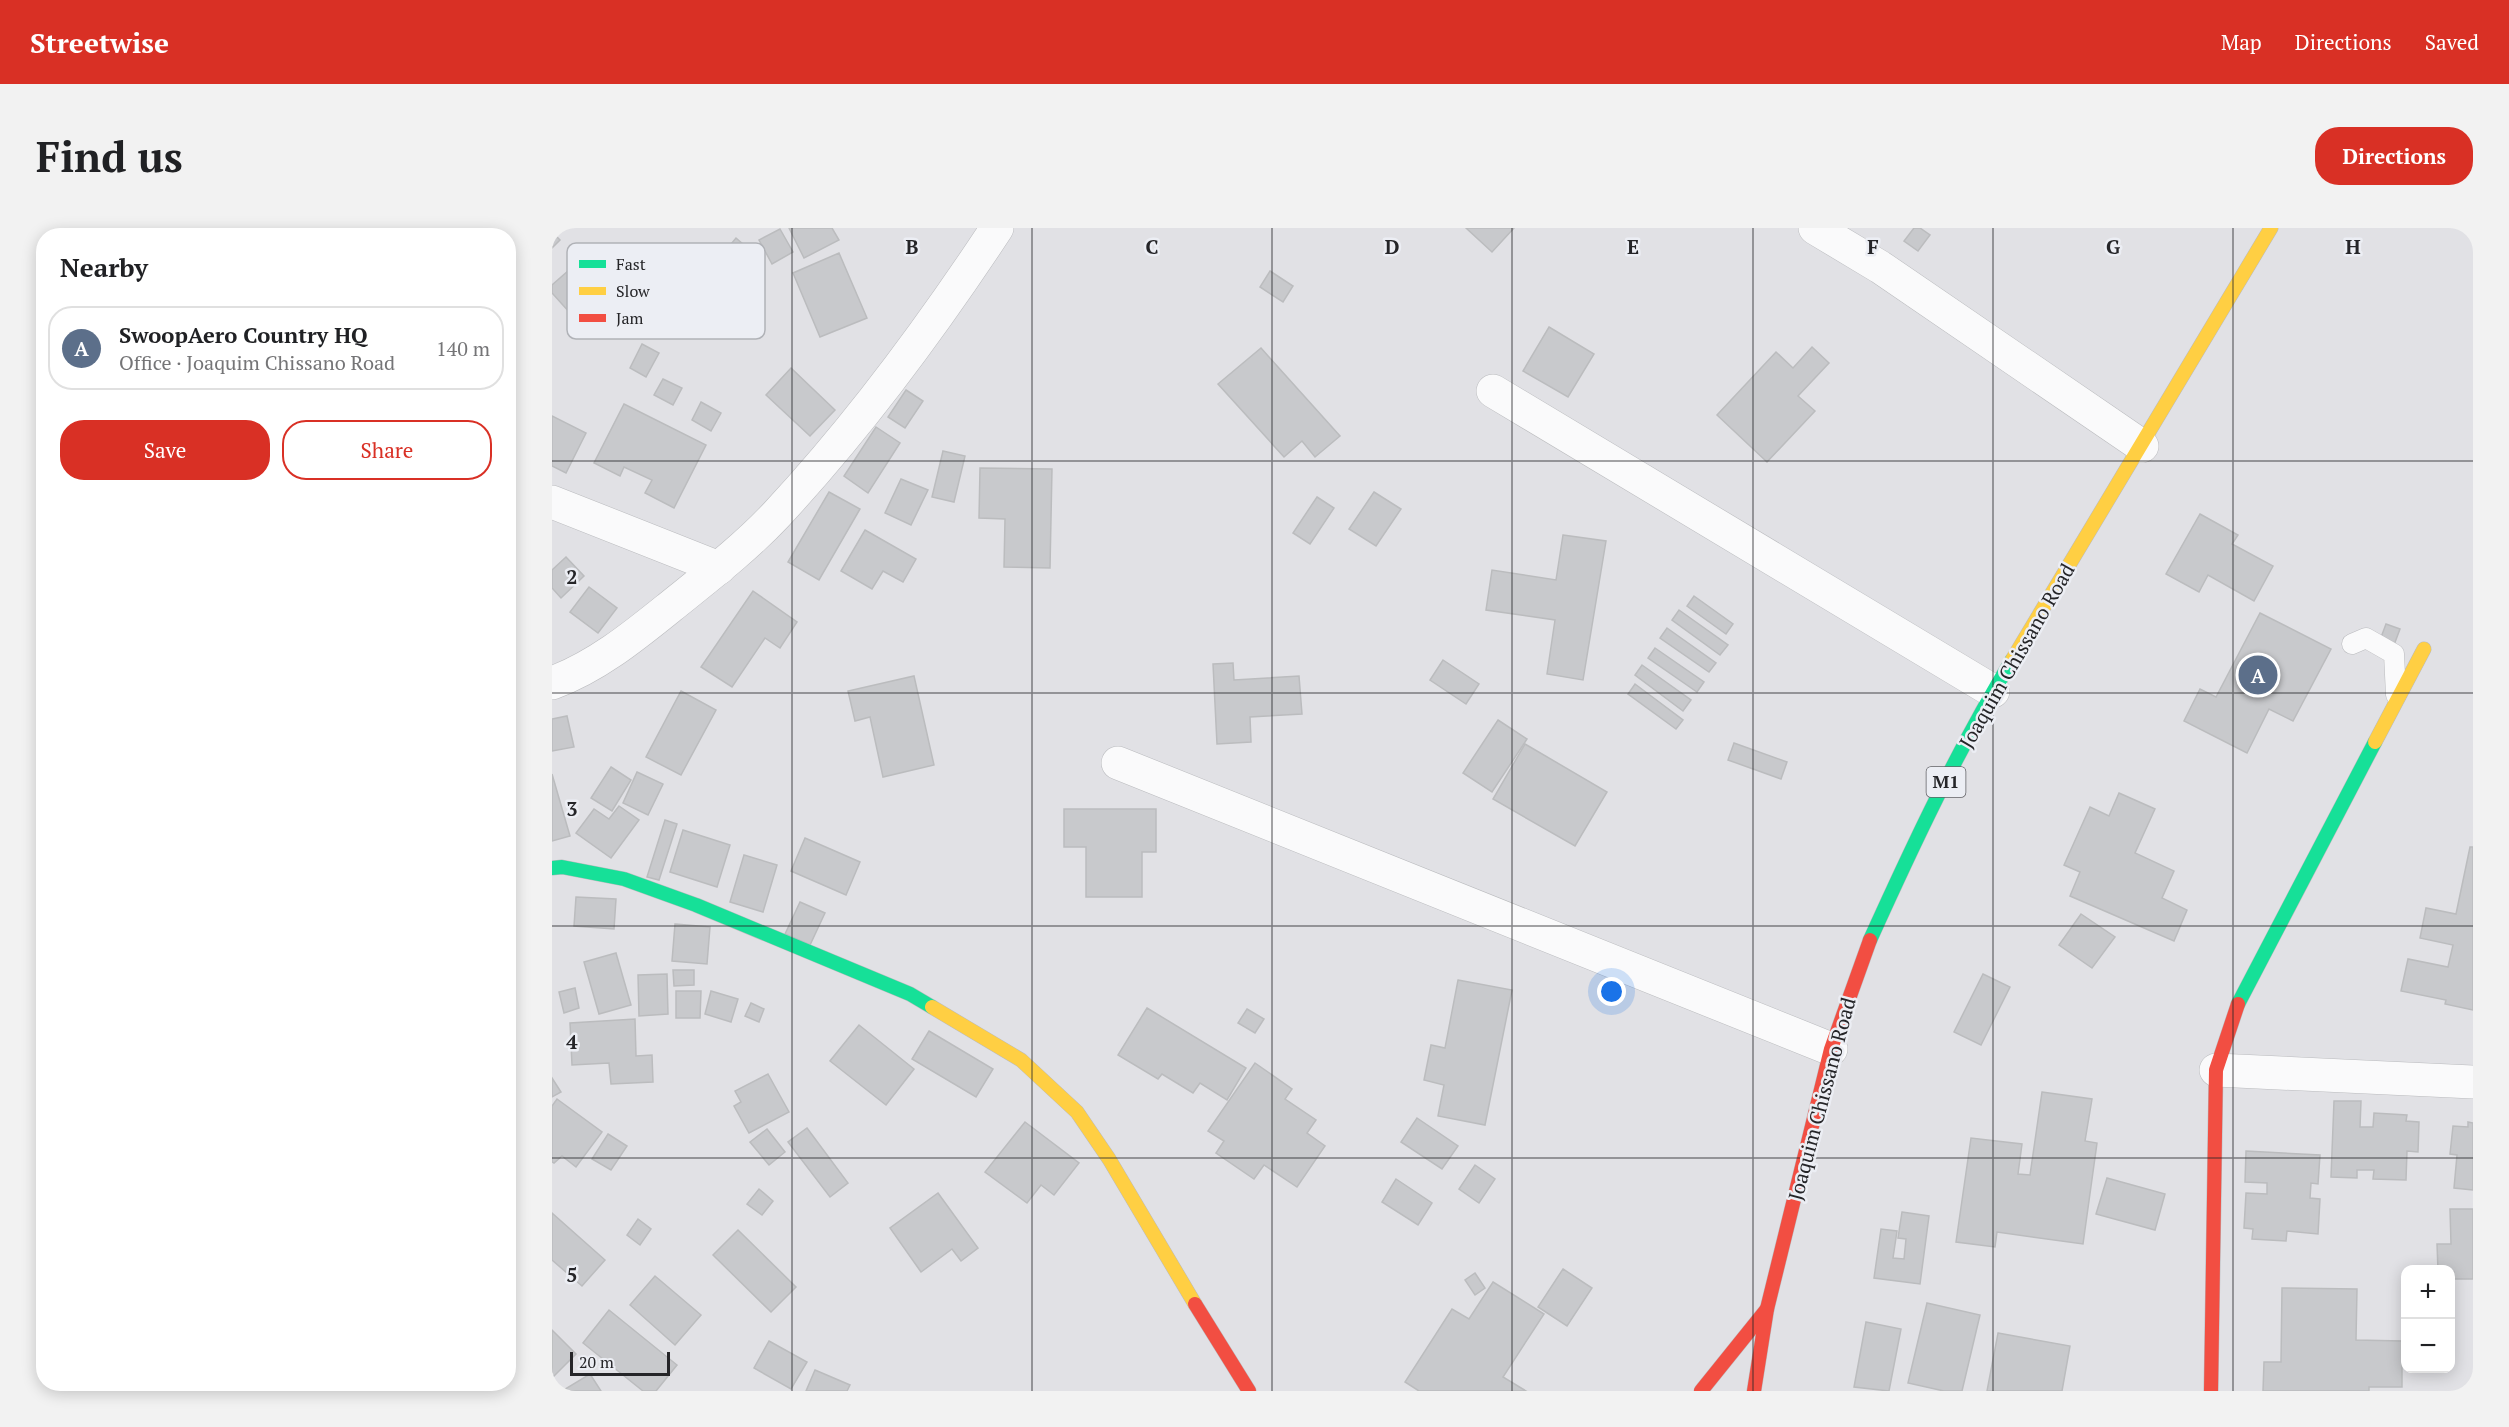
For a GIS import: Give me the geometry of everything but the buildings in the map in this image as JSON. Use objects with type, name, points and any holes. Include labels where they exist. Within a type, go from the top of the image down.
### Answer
[{"type":"main road","name":"Joaquim Chissano Road","points":[[1754,1391],[1767,1309],[1831,1049],[1863,955],[1917,837],[1992,691],[2142,446],[2271,228]]},
{"type":"main road","points":[[2211,1391],[2216,1070],[2234,1012],[2424,649]]},
{"type":"main road","points":[[552,867],[624,879],[696,905],[910,994],[1021,1060],[1077,1112],[1109,1159],[1223,1352],[1250,1391]]},
{"type":"main road","points":[[1701,1391],[1767,1309]]},
{"type":"street","points":[[552,683],[621,645],[719,568],[775,516],[857,421],[948,302],[997,228]]},
{"type":"street","points":[[1815,228],[1880,267],[2142,446]]},
{"type":"street","points":[[1493,391],[1992,691]]},
{"type":"street","points":[[552,502],[719,568]]},
{"type":"street","points":[[1118,763],[1831,1049]]},
{"type":"street","points":[[2216,1070],[2473,1082]]},
{"type":"lane","points":[[2352,644],[2366,638],[2394,654],[2396,701]]},
{"type":"traffic: fast","points":[[1870,940],[1937,798],[2012,660]]},
{"type":"traffic: fast","points":[[2238,1004],[2375,742]]},
{"type":"traffic: fast","points":[[552,868],[562,867],[624,879],[696,905],[910,994],[932,1007]]},
{"type":"traffic: slow","points":[[2012,660],[2271,228]]},
{"type":"traffic: slow","points":[[2375,742],[2424,649]]},
{"type":"traffic: slow","points":[[932,1007],[1021,1060],[1077,1112],[1109,1159],[1195,1304]]},
{"type":"traffic: jam","points":[[1754,1391],[1767,1309],[1831,1049],[1870,940]]},
{"type":"traffic: jam","points":[[2211,1391],[2216,1070],[2238,1004]]},
{"type":"traffic: jam","points":[[1195,1304],[1249,1391]]},
{"type":"traffic: jam","points":[[1701,1391],[1767,1309]]},
{"type":"place","name":"SwoopAero Country HQ","points":[[2258,675]]}]
